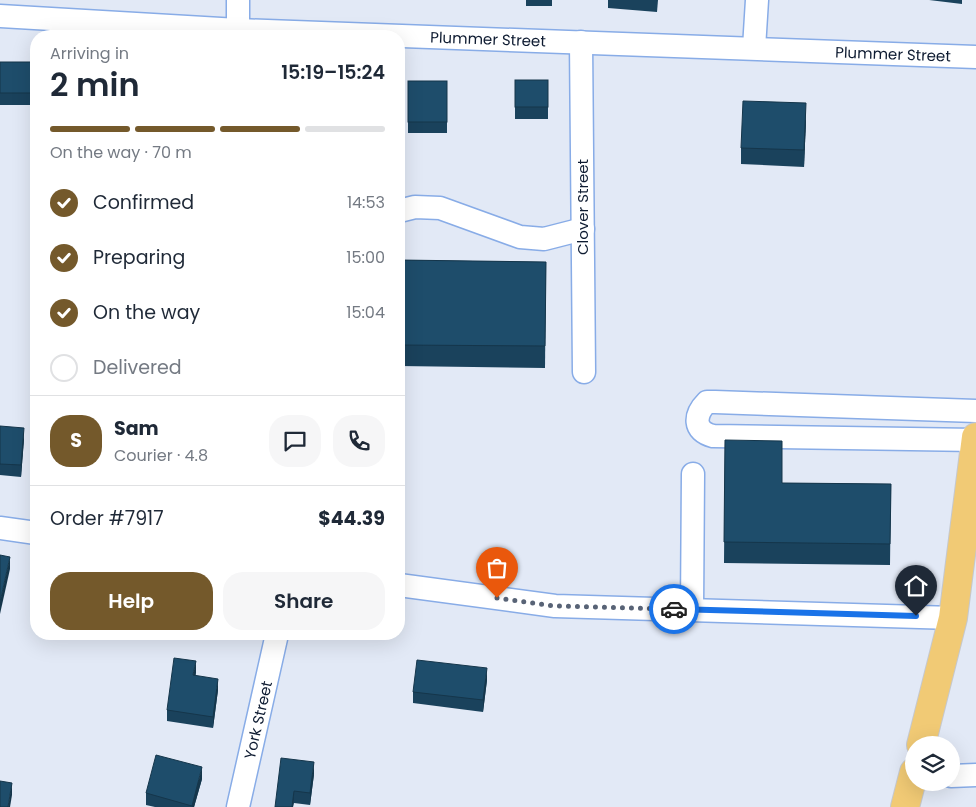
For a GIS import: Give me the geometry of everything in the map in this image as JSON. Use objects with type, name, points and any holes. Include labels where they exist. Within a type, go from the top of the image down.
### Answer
[{"type":"main road","points":[[922,736],[953,618],[976,438]]},
{"type":"main road","points":[[905,807],[909,791]]},
{"type":"street","points":[[238,0],[238,30]]},
{"type":"street","points":[[754,48],[756,0]]},
{"type":"street","name":"Plummer Street","points":[[0,16],[196,30]]},
{"type":"street","name":"Plummer Street","points":[[405,37],[976,57]]},
{"type":"street","name":"Clover Street","points":[[581,42],[584,372]]},
{"type":"street","points":[[405,210],[415,207],[440,208],[520,237],[544,239],[582,230]]},
{"type":"street","points":[[976,411],[707,402],[701,408],[697,418],[699,429],[705,434],[713,436],[976,438]]},
{"type":"street","points":[[692,609],[693,474]]},
{"type":"street","points":[[0,528],[30,532]]},
{"type":"street","points":[[405,586],[555,606],[953,618]]},
{"type":"street","name":"York Street","points":[[238,807],[276,640]]},
{"type":"street","points":[[960,776],[976,775]]},
{"type":"building","points":[[0,62],[30,62],[30,93],[0,93]]},
{"type":"building","points":[[515,80],[548,80],[548,107],[515,107]]},
{"type":"building","points":[[408,81],[447,81],[447,122],[408,122]]},
{"type":"building","points":[[743,101],[806,103],[804,150],[741,148]]},
{"type":"building","points":[[405,260],[546,262],[545,346],[405,345]]},
{"type":"building","points":[[0,426],[24,428],[21,465],[0,464]]},
{"type":"building","points":[[725,440],[782,441],[782,483],[891,484],[890,544],[724,542]]},
{"type":"building","points":[[0,555],[10,557],[0,602]]},
{"type":"building","points":[[174,658],[196,661],[193,675],[218,679],[213,717],[167,710]]},
{"type":"building","points":[[417,660],[487,668],[483,700],[413,692]]},
{"type":"building","points":[[156,755],[202,767],[192,806],[146,793]]},
{"type":"building","points":[[281,758],[314,762],[310,793],[294,791],[292,807],[275,807]]},
{"type":"building","points":[[0,781],[12,783],[8,807],[0,807]]},
{"type":"way so far","points":[[497,598],[555,606],[674,609]]},
{"type":"route","points":[[674,609],[916,616]]}]
